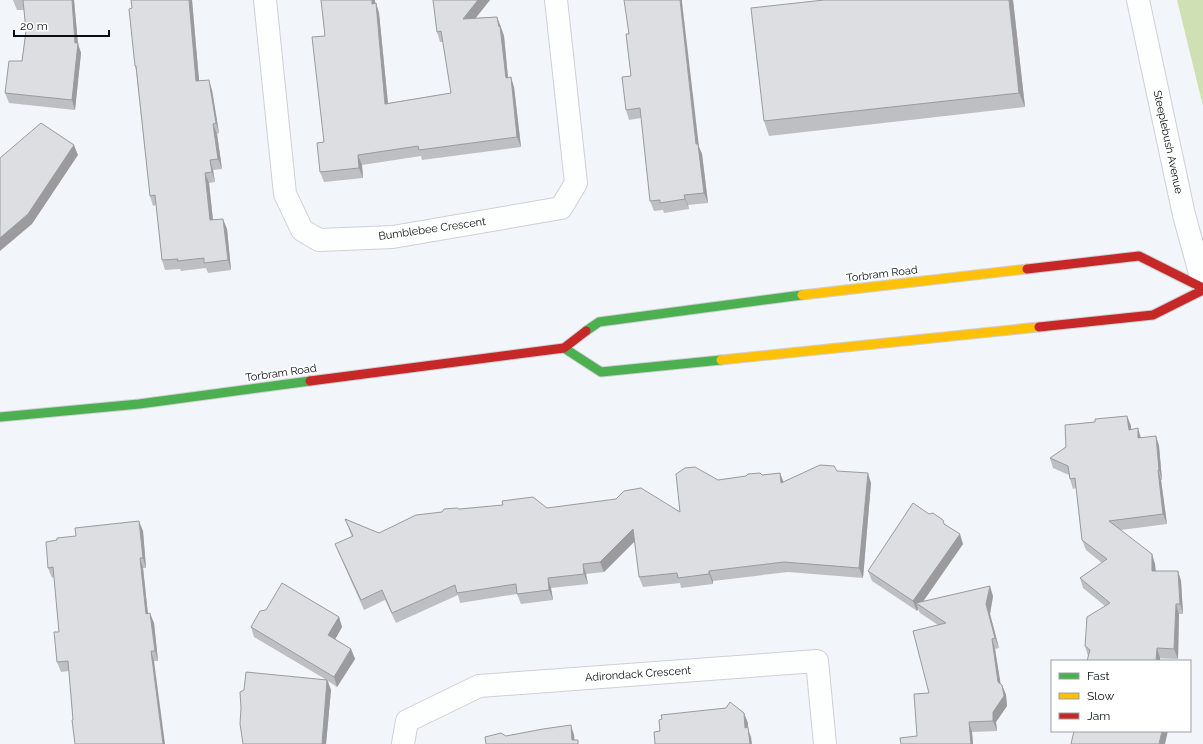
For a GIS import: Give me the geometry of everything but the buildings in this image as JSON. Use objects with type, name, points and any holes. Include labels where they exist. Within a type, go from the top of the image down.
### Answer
[{"type":"main road","name":"Torbram Road","points":[[0,417],[139,404],[564,348],[599,322],[774,298],[1139,256],[1203,289]]},
{"type":"main road","name":"Torbram Road","points":[[564,348],[601,372],[1153,315],[1203,289]]},
{"type":"street","name":"Bumblebee Crescent","points":[[265,0],[285,194],[302,230],[319,240],[392,237],[561,208],[576,183],[556,0]]},
{"type":"street","name":"Steeplebush Avenue","points":[[1138,0],[1184,214],[1203,284]]},
{"type":"street","name":"Adirondack Crescent","points":[[403,744],[407,721],[479,686],[817,661],[826,744]]},
{"type":"green space","points":[[1177,0],[1203,0],[1203,106]]},
{"type":"traffic: fast","points":[[586,331],[599,322],[802,295]]},
{"type":"traffic: fast","points":[[564,348],[601,372],[721,360]]},
{"type":"traffic: fast","points":[[0,417],[139,404],[310,381]]},
{"type":"traffic: slow","points":[[802,295],[1027,269]]},
{"type":"traffic: slow","points":[[721,360],[1039,327]]},
{"type":"traffic: jam","points":[[1027,269],[1139,256],[1203,288]]},
{"type":"traffic: jam","points":[[1039,327],[1153,315],[1203,290]]},
{"type":"traffic: jam","points":[[310,381],[564,348],[586,331]]}]
